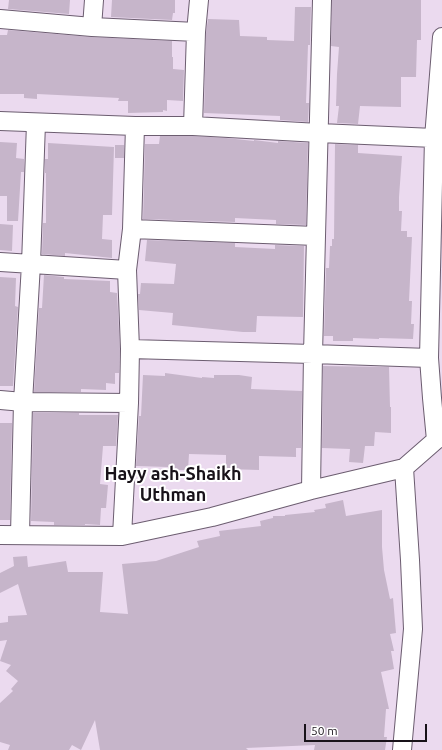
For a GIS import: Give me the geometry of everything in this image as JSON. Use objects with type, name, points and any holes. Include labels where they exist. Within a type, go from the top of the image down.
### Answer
[{"type":"street","points":[[92,26],[94,0]]},
{"type":"street","points":[[193,126],[196,32],[199,0]]},
{"type":"street","points":[[311,490],[322,0]]},
{"type":"street","points":[[0,19],[196,32]]},
{"type":"street","points":[[0,535],[122,536],[212,517],[311,490],[404,468],[439,438],[432,398],[429,358],[434,138],[442,37]]},
{"type":"street","points":[[0,121],[135,126],[193,126],[434,138]]},
{"type":"street","points":[[20,535],[23,402],[31,264],[36,123]]},
{"type":"street","points":[[122,536],[129,403],[130,349],[127,270],[132,229],[135,126]]},
{"type":"street","points":[[132,229],[316,236]]},
{"type":"street","points":[[0,262],[127,270]]},
{"type":"street","points":[[130,349],[429,358]]},
{"type":"street","points":[[0,400],[23,402],[129,403]]},
{"type":"street","points":[[402,750],[413,629],[404,468]]},
{"type":"building","points":[[9,0],[70,0],[69,14],[8,9]]},
{"type":"building","points":[[112,0],[175,0],[175,13],[173,13],[172,20],[111,17]]},
{"type":"building","points":[[332,0],[421,0],[421,40],[417,40],[416,77],[401,77],[401,107],[360,106],[358,124],[337,123],[339,106],[336,106],[339,47],[331,46]]},
{"type":"building","points":[[295,7],[311,7],[306,103],[309,103],[308,122],[280,120],[280,116],[204,113],[206,33],[208,19],[239,20],[240,36],[267,37],[267,40],[294,41]]},
{"type":"building","points":[[8,30],[91,37],[172,41],[173,69],[184,70],[183,101],[167,100],[167,111],[163,110],[163,112],[128,113],[128,101],[118,101],[119,98],[37,94],[37,99],[24,98],[24,94],[0,94],[0,35],[7,35]]},
{"type":"building","points":[[160,136],[193,136],[278,143],[278,141],[308,143],[306,225],[276,224],[276,220],[235,218],[235,222],[143,219],[145,144],[159,144]]},
{"type":"building","points":[[0,142],[17,143],[16,158],[24,159],[24,172],[21,172],[18,221],[7,221],[7,196],[0,196]]},
{"type":"building","points":[[48,143],[114,147],[112,215],[103,215],[102,239],[112,240],[112,258],[65,253],[65,256],[42,254],[43,223],[46,223],[45,159],[48,159]]},
{"type":"building","points":[[335,144],[358,145],[358,153],[402,156],[399,211],[402,211],[401,231],[407,231],[407,237],[412,237],[409,301],[412,301],[411,324],[414,324],[413,339],[353,338],[353,341],[333,341],[333,336],[324,336],[326,268],[329,268],[330,246],[332,246],[332,239],[334,239]]},
{"type":"building","points":[[115,145],[124,145],[124,158],[115,158]]},
{"type":"building","points":[[0,224],[13,225],[12,251],[0,250]]},
{"type":"building","points":[[147,240],[235,243],[235,247],[275,249],[275,245],[304,246],[303,317],[257,316],[256,332],[243,332],[172,325],[173,313],[139,310],[138,294],[140,294],[141,283],[174,284],[176,264],[145,261]]},
{"type":"building","points":[[44,275],[64,277],[64,279],[110,281],[110,292],[117,293],[120,349],[119,373],[115,373],[115,384],[106,383],[106,390],[81,389],[81,392],[34,392],[39,308],[42,308]]},
{"type":"building","points":[[0,277],[16,278],[15,306],[18,307],[13,386],[0,386]]},
{"type":"building","points":[[323,366],[389,367],[391,433],[375,432],[374,446],[365,446],[363,463],[349,462],[350,449],[322,448]]},
{"type":"building","points":[[165,373],[202,378],[214,378],[214,375],[239,375],[252,377],[251,389],[302,391],[301,448],[296,448],[296,457],[259,456],[259,470],[226,469],[226,455],[189,454],[188,470],[168,470],[168,467],[136,466],[143,375],[165,376]]},
{"type":"building","points":[[33,413],[118,415],[116,446],[103,446],[100,484],[108,485],[106,508],[101,508],[100,525],[54,525],[54,522],[31,521]]},
{"type":"building","points":[[0,423],[12,423],[10,520],[0,520]]},
{"type":"building","points":[[343,500],[346,516],[382,510],[382,547],[384,570],[390,599],[393,598],[396,633],[390,634],[394,651],[391,651],[394,669],[381,672],[389,709],[386,709],[384,737],[387,737],[385,750],[314,750],[315,745],[246,748],[248,750],[100,750],[95,720],[81,750],[72,745],[69,750],[8,750],[10,745],[0,742],[0,703],[13,691],[11,689],[18,681],[6,671],[11,665],[0,661],[7,640],[0,641],[0,623],[8,622],[8,616],[27,615],[18,584],[0,593],[0,573],[14,566],[13,557],[27,556],[28,567],[66,561],[68,572],[103,572],[100,612],[128,614],[122,564],[156,561],[199,547],[197,541],[220,536],[219,531],[261,526],[260,521],[273,518],[273,516],[315,512],[314,510],[326,508],[325,504]]},
{"type":"district","name":"Hayy ash-Shaikh Uthman","points":[[173,484]]}]
